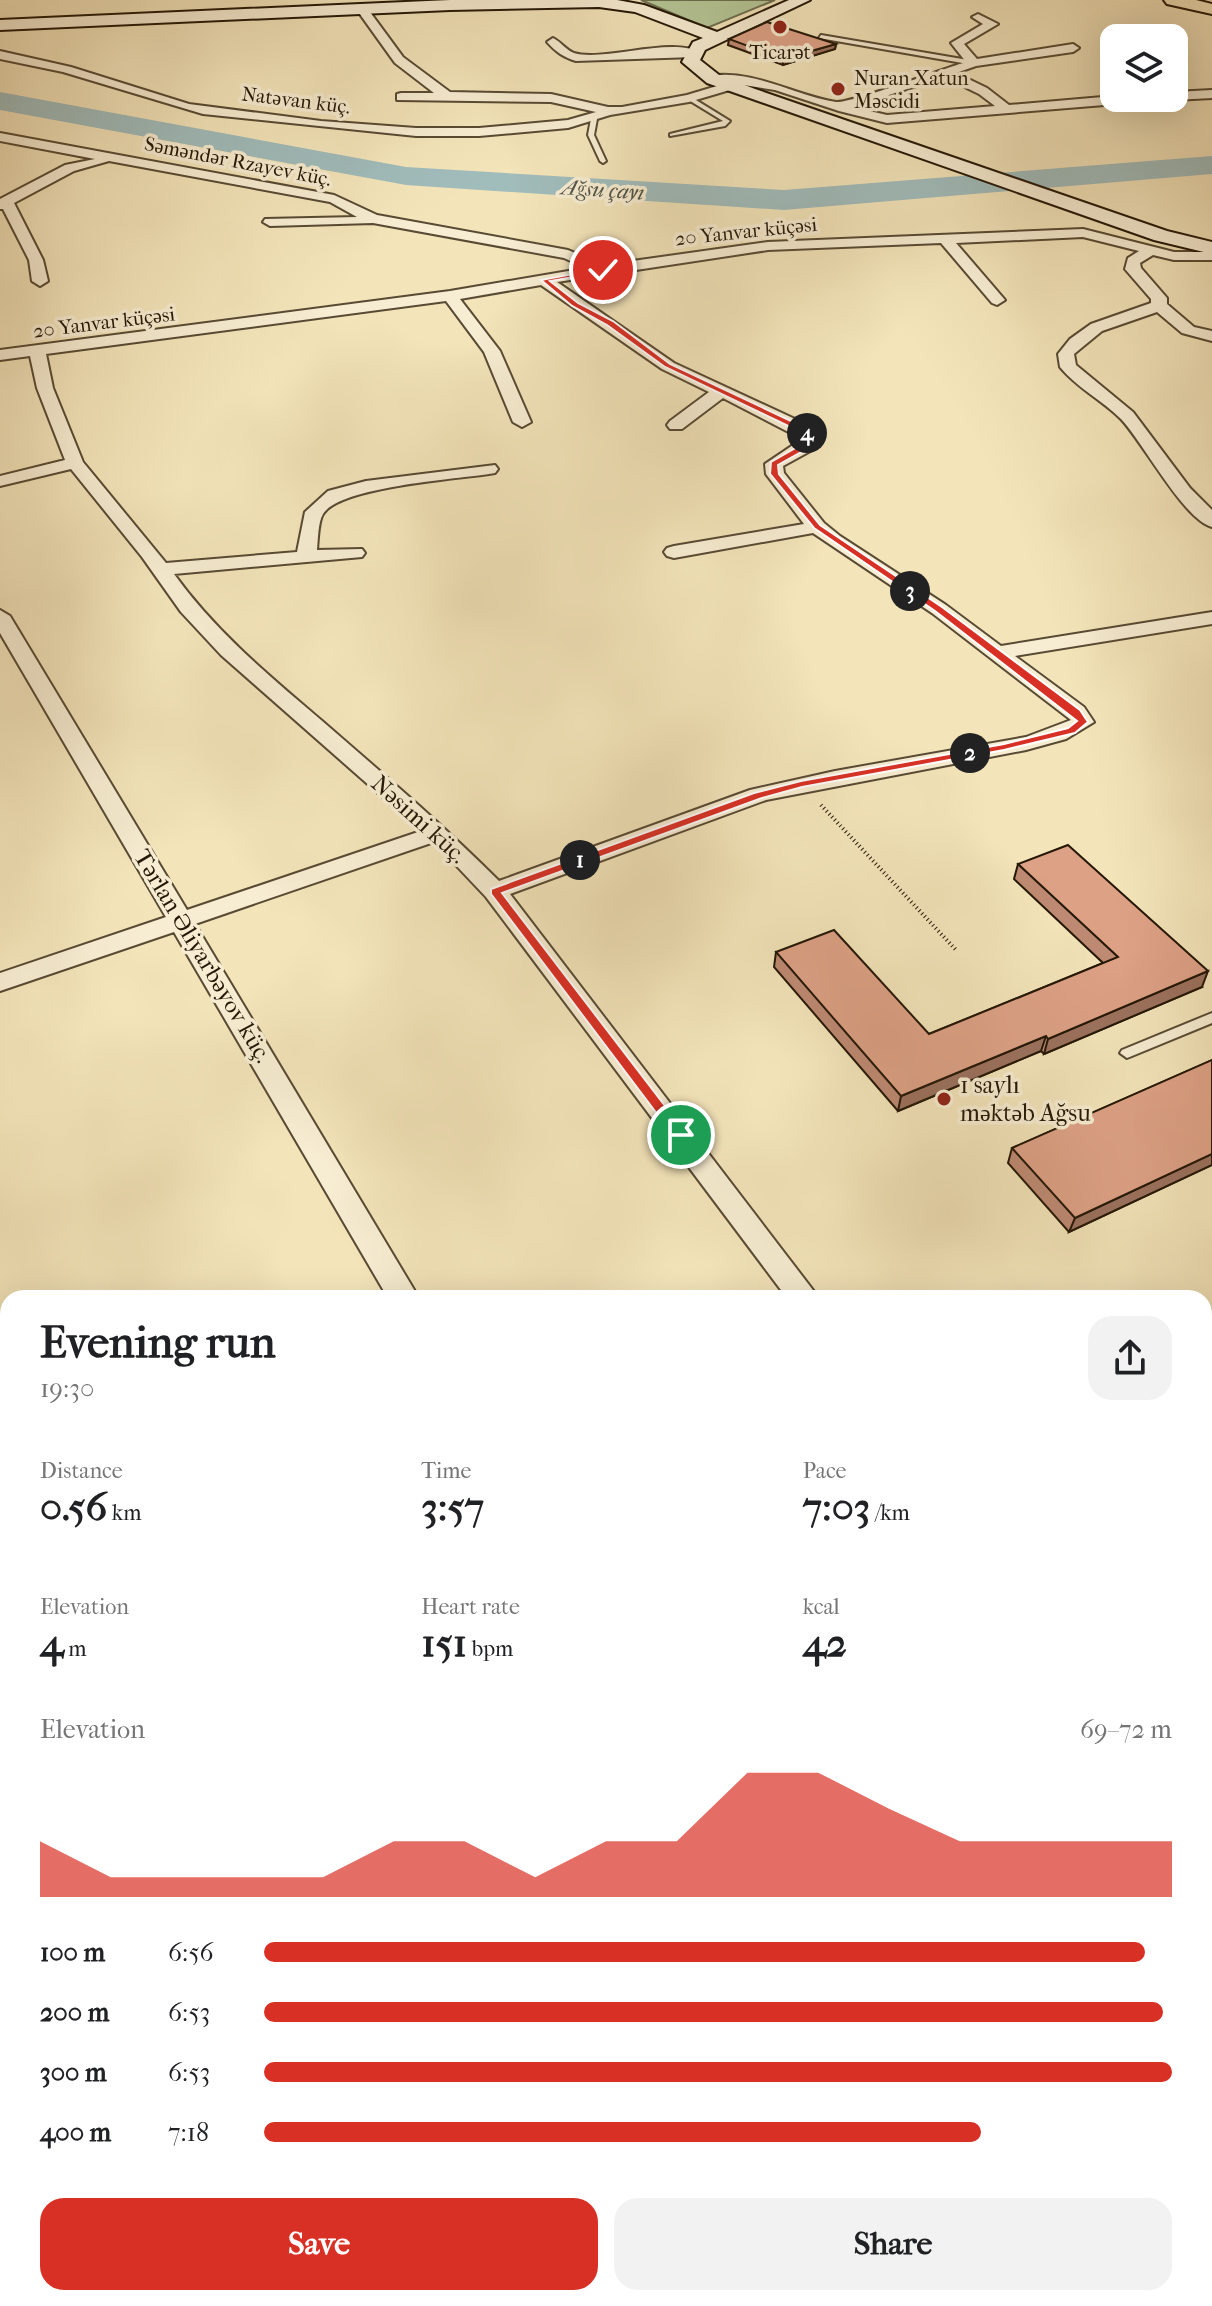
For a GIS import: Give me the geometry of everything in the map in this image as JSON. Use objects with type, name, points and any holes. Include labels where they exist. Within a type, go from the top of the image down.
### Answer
[{"type":"main road","points":[[802,0],[699,46],[691,62],[721,82],[1161,236],[1212,248]]},
{"type":"main road","points":[[1173,0],[1212,9]]},
{"type":"main road","points":[[0,25],[560,1],[626,2],[716,37]]},
{"type":"street","points":[[363,10],[399,60],[447,96]]},
{"type":"street","points":[[974,63],[957,43],[992,24],[978,17]]},
{"type":"street","points":[[553,42],[566,54],[576,57],[694,53]]},
{"type":"street","points":[[840,107],[974,63],[1073,48]]},
{"type":"street","name":"Natəvan küç.","points":[[0,55],[65,68],[177,104],[385,133],[466,134],[594,119]]},
{"type":"street","points":[[946,73],[983,91],[1006,109]]},
{"type":"street","points":[[401,97],[551,98],[607,111],[689,98],[721,82],[753,80],[887,119],[1100,101]]},
{"type":"street","points":[[1188,95],[1212,94]]},
{"type":"street","points":[[594,119],[607,111]]},
{"type":"street","name":"Səməndər Rzayev küç.","points":[[0,137],[334,199],[373,219],[568,254],[603,270]]},
{"type":"street","points":[[40,281],[36,260],[3,204],[70,168],[115,158]]},
{"type":"street","points":[[270,222],[373,219]]},
{"type":"street","name":"20 Yanvar küçəsi","points":[[0,355],[450,296],[768,246],[1083,233],[1101,235],[1150,251],[1199,258],[1212,256]]},
{"type":"street","points":[[945,239],[997,300]]},
{"type":"street","points":[[1150,251],[1133,261],[1133,269],[1159,298],[1159,305],[1188,330],[1212,336]]},
{"type":"street","points":[[495,891],[758,795],[801,784],[1004,747],[1072,730],[1083,722],[1076,712],[939,609],[817,527],[775,474],[774,464],[808,445],[811,438],[804,430],[668,366],[610,323],[575,305],[544,280]]},
{"type":"street","points":[[450,296],[492,351],[522,422]]},
{"type":"street","points":[[1159,305],[1094,327],[1078,336],[1066,354],[1068,367],[1127,416],[1184,492],[1212,521]]},
{"type":"street","name":"Nəsimi küç.","points":[[37,350],[45,388],[75,463],[161,569],[188,608],[228,651],[438,833],[495,891],[798,1290]]},
{"type":"street","points":[[676,425],[720,392]]},
{"type":"street","points":[[0,481],[75,463]]},
{"type":"street","points":[[306,557],[314,512],[334,495],[366,486],[489,469]]},
{"type":"street","points":[[1184,492],[1212,493]]},
{"type":"street","points":[[674,552],[817,527]]},
{"type":"street","points":[[161,569],[355,553]]},
{"type":"street","name":"Tərlan Əliyarbəyov küç.","points":[[0,616],[399,1290]]},
{"type":"street","points":[[997,653],[1212,618]]},
{"type":"street","points":[[0,982],[438,833]]},
{"type":"lane","points":[[821,37],[974,63]]},
{"type":"lane","points":[[672,135],[723,125],[727,121],[689,98]]},
{"type":"lane","points":[[594,119],[591,135],[603,161]]},
{"type":"lane","points":[[1127,1053],[1212,1018]]},
{"type":"path","points":[[801,784],[957,951]]},
{"type":"green space","points":[[641,0],[775,0],[707,28]]},
{"type":"building","points":[[767,22],[836,44],[783,59],[729,39]]},
{"type":"building","points":[[1068,845],[1208,971],[1048,1039],[1046,1036],[901,1096],[776,952],[834,930],[929,1034],[1118,957],[1018,864]]},
{"type":"building","points":[[1212,1060],[1212,1154],[1075,1218],[1012,1148]]},
{"type":"waterway","name":"Ağsu çayı","points":[[0,101],[406,176],[784,200],[1212,165]]},
{"type":"place","name":"Ticarət","points":[[780,27]]},
{"type":"place","name":"Nuran Xatun Məscidi","points":[[838,89]]},
{"type":"place","name":"1 saylı məktəb Ağsu","points":[[944,1099]]},
{"type":"route","points":[[603,270],[544,280],[575,305],[610,323],[668,366],[804,430],[811,438],[808,445],[774,464],[775,474],[817,527],[939,609],[1076,712],[1083,722],[1072,730],[1004,747],[801,784],[758,795],[495,891],[681,1135]]}]
